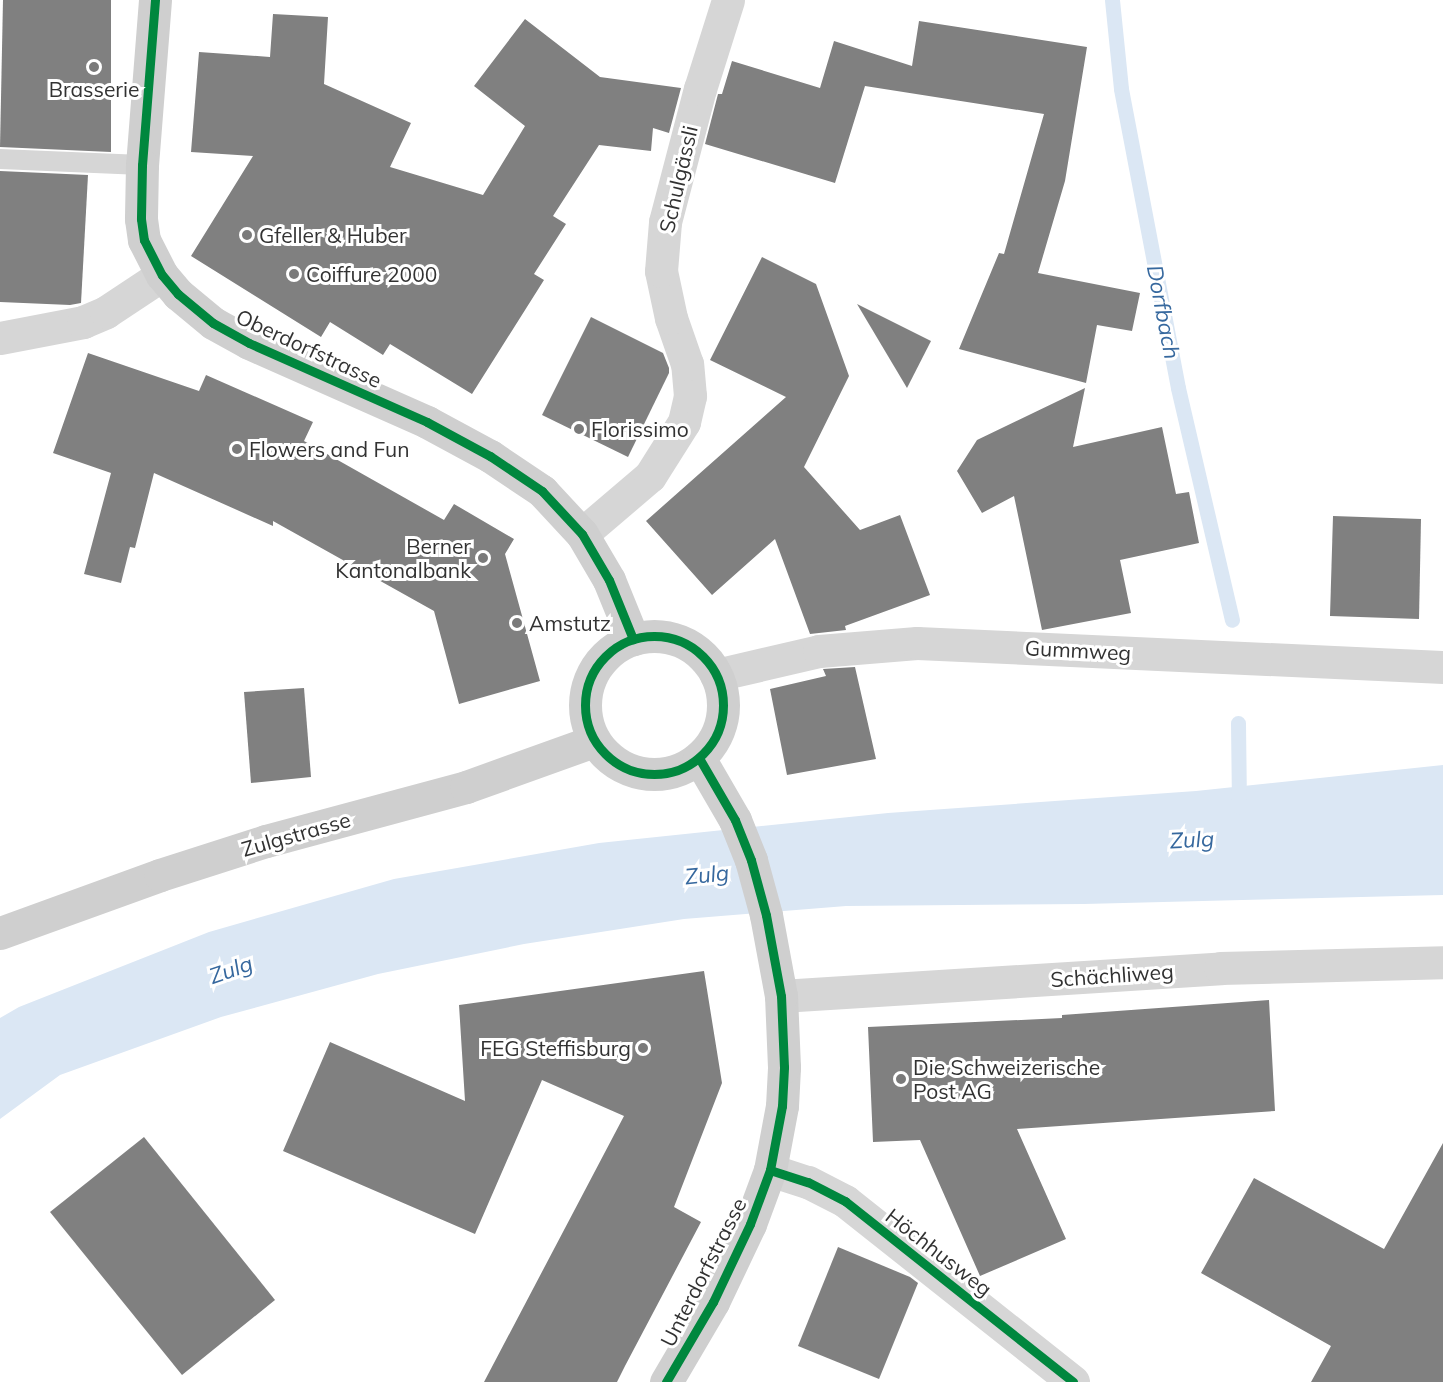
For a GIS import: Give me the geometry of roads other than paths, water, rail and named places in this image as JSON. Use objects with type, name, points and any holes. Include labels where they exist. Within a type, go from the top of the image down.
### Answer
[{"type":"main road","name":"Oberdorfstrasse","points":[[155,0],[142,165],[141,219],[144,240],[162,275],[178,294],[213,322],[249,343],[427,422],[490,456],[542,491],[582,534],[609,580],[633,639]]},
{"type":"main road","points":[[652,635],[672,638],[690,645],[705,658],[716,675],[723,692],[724,710],[720,728],[712,744],[699,758],[669,773],[651,775],[619,765],[594,741],[587,725],[584,707],[586,689],[592,672],[617,646],[633,639],[652,635]]},
{"type":"main road","name":"Zulgstrasse","points":[[0,933],[181,868],[266,841],[466,787],[594,741]]},
{"type":"main road","name":"Unterdorfstrasse","points":[[666,1382],[728,1272],[770,1170],[782,1106],[784,1067],[781,996],[759,887],[735,820],[699,758]]},
{"type":"street","name":"Schulgässli","points":[[582,534],[650,476],[684,422],[690,396],[687,364],[671,318],[661,270],[665,222],[700,89],[728,0]]},
{"type":"street","points":[[0,338],[83,322],[106,312],[162,275]]},
{"type":"street","name":"Gummweg","points":[[716,675],[819,651],[917,643],[1443,667]]},
{"type":"street","name":"Schächliweg","points":[[781,996],[1220,968],[1443,962]]},
{"type":"street","name":"Höchhusweg","points":[[770,1170],[808,1182],[845,1201],[1073,1382]]},
{"type":"lane","points":[[0,159],[142,165]]},
{"type":"water","name":"Zulg","points":[[1443,765],[1443,895],[1084,904],[846,906],[684,919],[524,944],[378,974],[221,1017],[60,1075],[0,1119],[0,1018],[19,1007],[209,932],[394,879],[599,843],[888,813],[1196,791]]},
{"type":"waterway","name":"Dorfbach","points":[[1112,0],[1121,89],[1178,388],[1232,620]]},
{"type":"waterway","name":"Dorfbach","points":[[1238,723],[1239,807]]},
{"type":"place","name":"Brasserie","points":[[94,67]]},
{"type":"place","name":"Gfeller & Huber","points":[[247,235]]},
{"type":"place","name":"Coiffure 2000","points":[[294,274]]},
{"type":"place","name":"Florissimo","points":[[579,429]]},
{"type":"place","name":"Flowers and Fun","points":[[237,449]]},
{"type":"place","name":"Berner Kantonalbank","points":[[483,558]]},
{"type":"place","name":"Amstutz","points":[[517,623]]},
{"type":"place","name":"FEG Steffisburg","points":[[643,1048]]},
{"type":"place","name":"Die Schweizerische Post AG","points":[[901,1079]]}]
